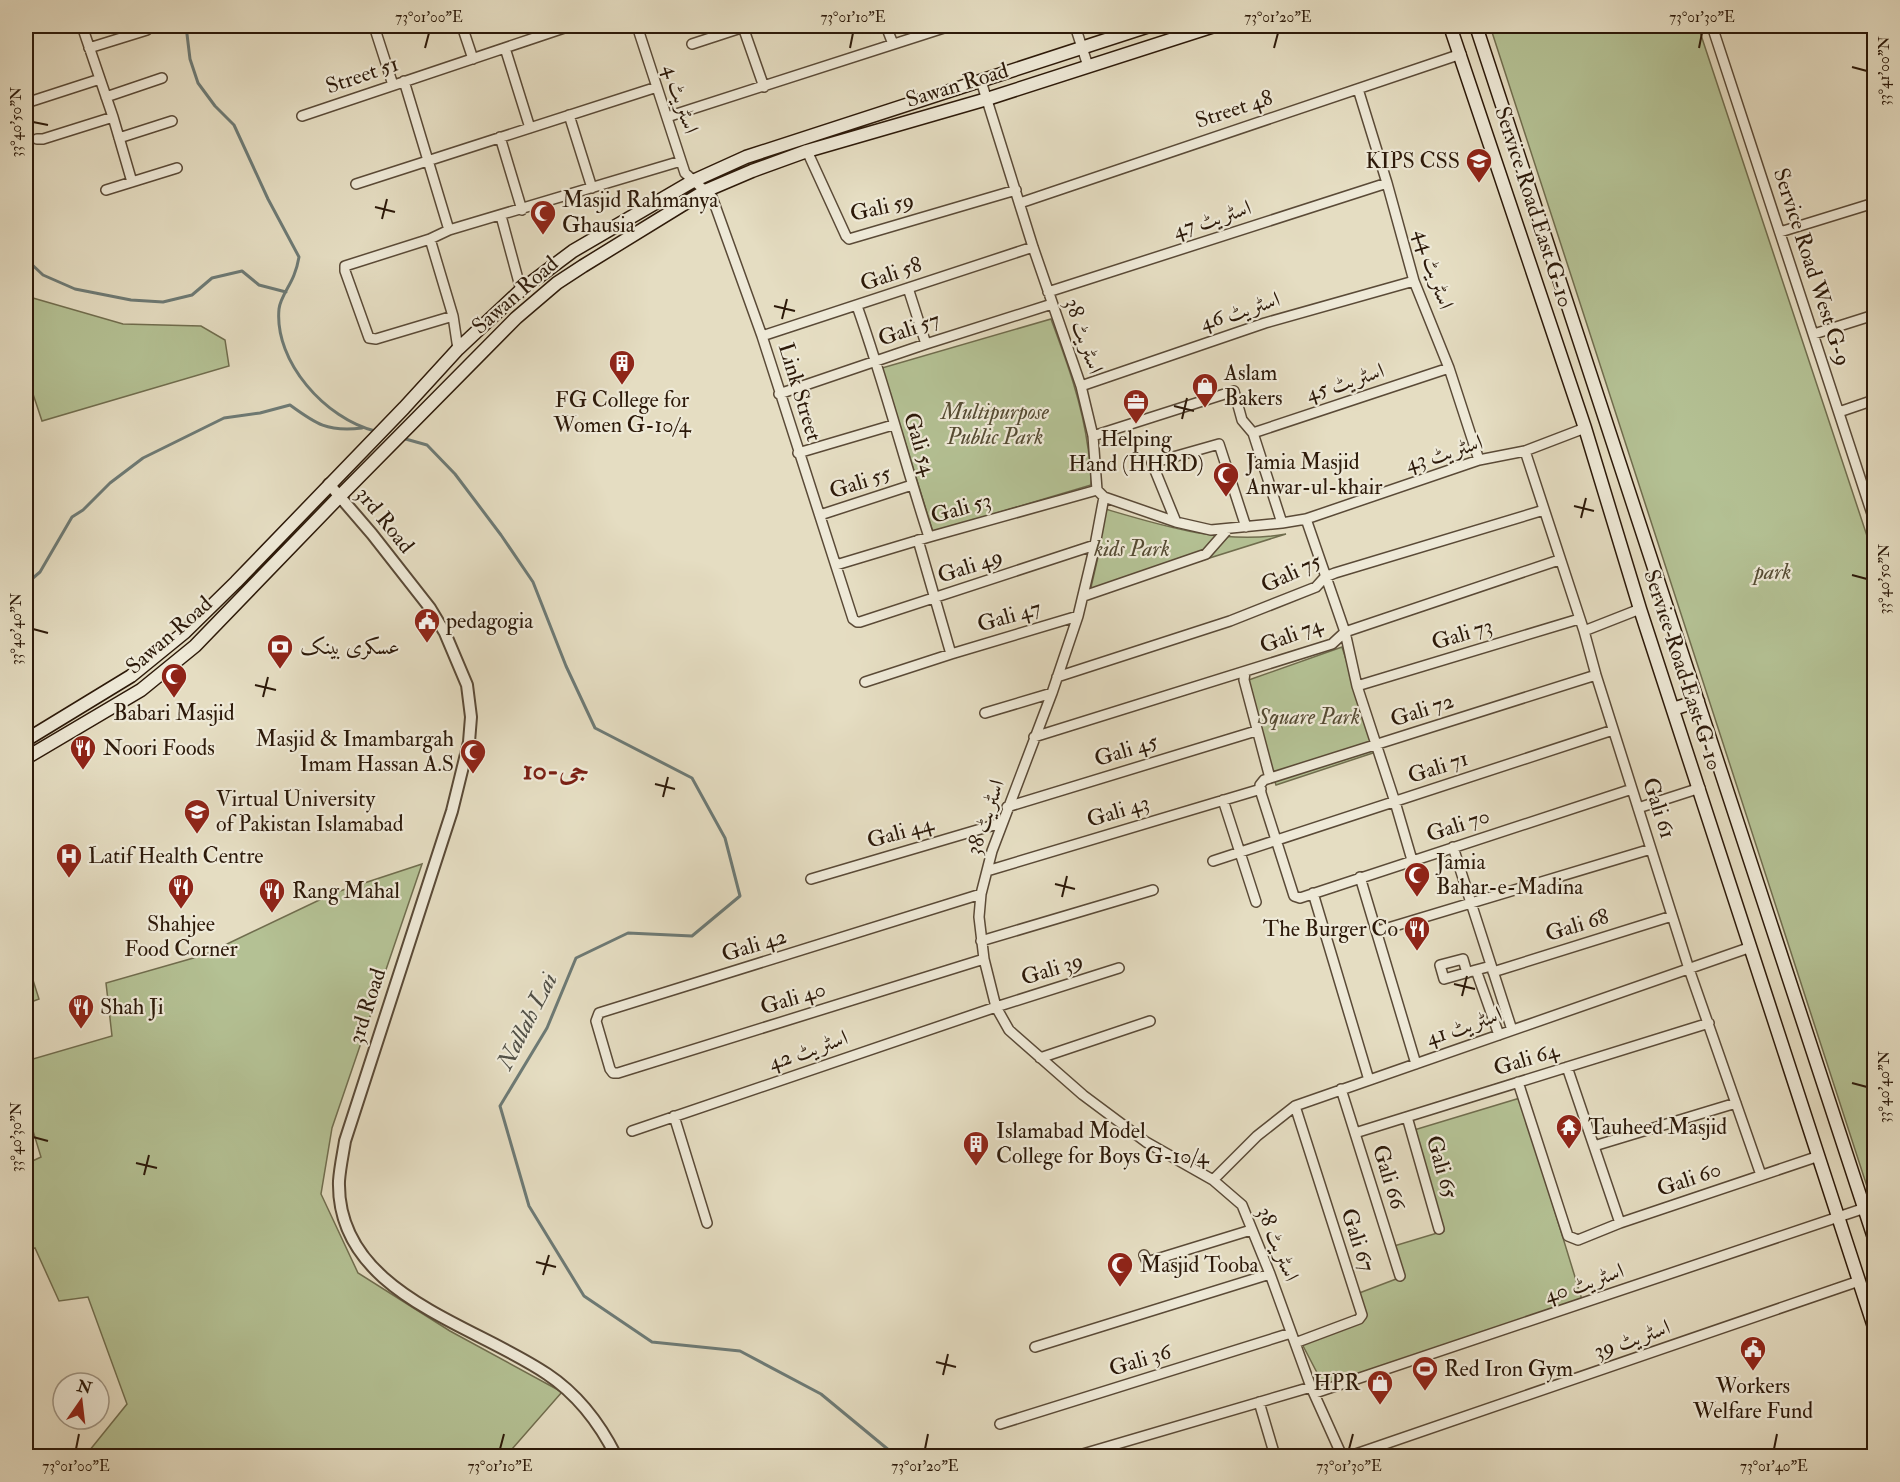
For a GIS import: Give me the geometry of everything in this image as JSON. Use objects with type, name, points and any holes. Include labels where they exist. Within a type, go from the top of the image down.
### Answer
[{"type":"main road","name":"Sawan Road","points":[[26,740],[132,676],[184,632],[236,582],[458,349],[521,290],[573,251],[693,182],[746,157],[1149,26]]},
{"type":"main road","name":"Sawan Road","points":[[26,758],[141,690],[195,646],[516,318],[557,283],[705,191],[807,151],[987,99],[1214,26]]},
{"type":"main road","name":"Service Road East G-10","points":[[1450,26],[1585,428],[1673,709],[1875,1327]]},
{"type":"main road","name":"Service Road East G-10","points":[[1476,26],[1875,1238]]},
{"type":"main road","points":[[1673,709],[1698,701]]},
{"type":"street","points":[[82,26],[132,182]]},
{"type":"street","points":[[374,26],[393,85]]},
{"type":"street","points":[[462,26],[473,59]]},
{"type":"street","name":"Street 51","points":[[302,116],[505,48],[546,29],[570,26]]},
{"type":"street","name":"اسٹریٹ 4","points":[[638,26],[685,173],[693,182]]},
{"type":"street","points":[[693,44],[746,26],[764,87]]},
{"type":"street","points":[[886,26],[893,44]]},
{"type":"street","points":[[667,117],[950,26]]},
{"type":"street","points":[[1075,26],[1088,66]]},
{"type":"street","name":"Service Road West G-9","points":[[1712,26],[1874,517]]},
{"type":"street","points":[[89,48],[147,30]]},
{"type":"street","points":[[505,48],[530,128]]},
{"type":"street","name":"Street 48","points":[[1020,203],[1461,54]]},
{"type":"street","points":[[106,97],[162,78]]},
{"type":"street","points":[[26,103],[100,80]]},
{"type":"street","points":[[404,81],[449,230]]},
{"type":"street","name":"اسٹریٹ 38","points":[[981,81],[1033,248],[1081,386],[1093,436],[1101,494],[1095,545],[1084,596],[1052,693],[1001,824],[981,894],[979,917],[981,941],[996,1007],[1009,1030],[1083,1095],[1146,1142],[1213,1180],[1242,1205],[1313,1390],[1342,1456]]},
{"type":"street","points":[[356,184],[657,87]]},
{"type":"street","name":"اسٹریٹ 44","points":[[1358,89],[1388,183],[1414,280],[1449,368],[1479,460]]},
{"type":"street","points":[[569,115],[592,188]]},
{"type":"street","points":[[37,139],[113,117]]},
{"type":"street","points":[[119,138],[172,121]]},
{"type":"street","points":[[500,137],[522,210]]},
{"type":"street","name":"Gali 59","points":[[807,151],[849,239],[1016,190]]},
{"type":"street","points":[[453,316],[376,339],[369,338],[345,270],[348,264],[430,239],[449,230],[681,161]]},
{"type":"street","points":[[106,189],[177,168]]},
{"type":"street","name":"Link Street","points":[[693,182],[712,197],[762,336],[853,619],[857,622]]},
{"type":"street","name":"اسٹریٹ 47","points":[[1048,292],[1388,183]]},
{"type":"street","points":[[1780,232],[1875,203]]},
{"type":"street","points":[[501,216],[521,290]]},
{"type":"street","points":[[430,239],[453,316],[458,349]]},
{"type":"street","name":"Gali 58","points":[[762,336],[1033,248]]},
{"type":"street","name":"اسٹریٹ 46","points":[[1081,386],[1265,323],[1414,280]]},
{"type":"street","points":[[908,288],[926,344]]},
{"type":"street","name":"Gali 57","points":[[779,394],[1052,304]]},
{"type":"street","name":"Gali 54","points":[[857,306],[929,537]]},
{"type":"street","points":[[1814,334],[1875,315]]},
{"type":"street","name":"اسٹریٹ 45","points":[[1253,433],[1449,368]]},
{"type":"street","points":[[1093,436],[1233,391],[1242,420],[1253,433],[1282,524]]},
{"type":"street","points":[[1839,412],[1875,400]]},
{"type":"street","points":[[26,424],[28,427],[26,432]]},
{"type":"street","points":[[798,453],[893,425]]},
{"type":"street","name":"اسٹریٹ 43","points":[[1101,494],[1176,522],[1211,530],[1282,524],[1306,519],[1479,460],[1525,451],[1585,428]]},
{"type":"street","points":[[1176,522],[1152,463],[1219,444],[1246,527]]},
{"type":"street","name":"Gali 61","points":[[1525,451],[1584,631],[1689,969],[1761,1175]]},
{"type":"street","name":"3rd Road","points":[[329,484],[416,590],[445,633],[467,685],[471,717],[467,751],[452,811],[345,1140],[339,1182],[347,1227],[357,1250],[375,1271],[393,1286],[419,1303],[547,1374],[571,1393],[591,1415],[616,1456]]},
{"type":"street","name":"Gali 55","points":[[820,515],[912,485]]},
{"type":"street","name":"Gali 53","points":[[836,565],[929,537],[1101,494]]},
{"type":"street","name":"Gali 75","points":[[1057,677],[1230,621],[1316,587],[1325,577],[1544,510]]},
{"type":"street","points":[[1306,519],[1345,632],[1357,687],[1412,860]]},
{"type":"street","points":[[1084,596],[1206,554],[1228,529]]},
{"type":"street","points":[[918,540],[951,654]]},
{"type":"street","name":"Gali 49","points":[[857,622],[1095,545]]},
{"type":"street","name":"Gali 74","points":[[1034,737],[1332,644],[1345,632],[1559,560]]},
{"type":"street","points":[[1584,631],[1641,609]]},
{"type":"street","name":"Gali 47","points":[[865,682],[1078,616]]},
{"type":"street","name":"Gali 73","points":[[1357,687],[1579,619]]},
{"type":"street","points":[[1245,672],[1244,680],[1257,731],[1275,841]]},
{"type":"street","name":"Gali 72","points":[[1264,783],[1377,744],[1596,675]]},
{"type":"street","points":[[985,713],[1052,693]]},
{"type":"street","name":"Gali 71","points":[[1214,861],[1613,730]]},
{"type":"street","name":"Gali 45","points":[[1007,807],[1257,731]]},
{"type":"street","name":"Gali 43","points":[[987,871],[1223,800],[1264,783]]},
{"type":"street","points":[[1638,808],[1700,788]]},
{"type":"street","name":"Gali 70","points":[[1275,841],[1296,898],[1632,789]]},
{"type":"street","points":[[1223,800],[1256,902]]},
{"type":"street","name":"Gali 44","points":[[811,879],[1001,824]]},
{"type":"street","points":[[1453,847],[1512,1030]]},
{"type":"street","points":[[1378,932],[1651,849]]},
{"type":"street","points":[[1360,877],[1416,1064]]},
{"type":"street","points":[[981,941],[1153,890]]},
{"type":"street","points":[[1313,893],[1369,1080]]},
{"type":"street","name":"Gali 42","points":[[613,1073],[596,1021],[599,1013],[981,894]]},
{"type":"street","name":"Gali 68","points":[[1499,1035],[1472,972],[1492,969],[1672,916]]},
{"type":"street","name":"اسٹریٹ 41","points":[[1213,1180],[1257,1136],[1295,1106],[1751,947]]},
{"type":"street","name":"Gali 40","points":[[613,1073],[984,959]]},
{"type":"street","name":"Gali 39","points":[[996,1007],[1119,968]]},
{"type":"street","name":"اسٹریٹ 42","points":[[632,1131],[996,1007]]},
{"type":"street","points":[[1040,1058],[1150,1021]]},
{"type":"street","name":"Gali 64","points":[[1355,1133],[1709,1023]]},
{"type":"street","points":[[1567,1067],[1620,1223]]},
{"type":"street","name":"Gali 60","points":[[1518,1082],[1568,1236],[1573,1239],[1578,1240],[1620,1223],[1818,1156]]},
{"type":"street","name":"Gali 66","points":[[1341,1089],[1400,1276]]},
{"type":"street","points":[[1594,1146],[1736,1103]]},
{"type":"street","name":"Gali 67","points":[[1293,1338],[1359,1319],[1362,1315],[1295,1106]]},
{"type":"street","points":[[674,1116],[707,1223]]},
{"type":"street","name":"Gali 65","points":[[1407,1117],[1439,1229]]},
{"type":"street","name":"اسٹریٹ 40","points":[[1076,1456],[1259,1402],[1313,1390],[1865,1208]]},
{"type":"street","points":[[1144,1255],[1147,1262],[1251,1230]]},
{"type":"street","points":[[1035,1347],[1270,1274]]},
{"type":"street","name":"اسٹریٹ 39","points":[[1350,1456],[1859,1281]]},
{"type":"street","name":"Gali 36","points":[[1000,1424],[1293,1338]]},
{"type":"street","points":[[1259,1402],[1275,1456]]},
{"type":"green space","name":"park","points":[[1490,26],[1698,26],[1874,557],[1874,1208]]},
{"type":"green space","points":[[26,296],[123,324],[201,326],[225,340],[229,366],[42,421],[26,373]]},
{"type":"green space","name":"Multipurpose Public Park","points":[[1051,319],[1082,415],[1090,462],[1091,485],[933,532],[882,368]]},
{"type":"green space","name":"kids Park","points":[[1102,508],[1193,532],[1239,537],[1286,534],[1089,596],[1101,544]]},
{"type":"green space","name":"Square Park","points":[[1342,647],[1376,752],[1276,785],[1243,682]]},
{"type":"green space","points":[[422,864],[332,1128],[321,1194],[358,1273],[450,1331],[562,1392],[506,1456],[85,1456],[105,1431],[111,1431],[111,1424],[127,1404],[88,1297],[59,1301],[35,1248],[26,1251],[26,1164],[41,1157],[26,1108],[26,1061],[112,1036],[106,983],[204,955],[334,893]]},
{"type":"green space","points":[[26,958],[39,999],[26,1004]]},
{"type":"green space","points":[[1520,1098],[1583,1303],[1324,1386],[1300,1340],[1362,1317],[1354,1295],[1404,1276],[1394,1246],[1444,1231],[1414,1130]]},
{"type":"waterway","points":[[186,26],[190,59],[198,83],[215,106],[234,125],[268,199],[299,257],[279,309],[280,329],[285,349],[294,368],[322,401],[339,414],[375,431]]},
{"type":"waterway","points":[[26,259],[43,275],[75,289],[131,300],[163,302],[192,295],[212,278],[242,271],[259,285],[286,292]]},
{"type":"waterway","points":[[26,584],[40,572],[72,517],[83,510],[110,483],[143,458],[224,418],[260,413],[290,405],[323,425],[340,429],[362,428]]},
{"type":"waterway","name":"Nallah Lai","points":[[402,438],[427,445],[455,474],[533,582],[566,666],[595,728],[692,778],[725,838],[740,896],[692,936],[628,933],[576,958],[547,1028],[500,1106],[529,1206],[584,1296],[652,1342],[740,1351],[821,1394],[896,1456]]},
{"type":"place","name":"KIPS CSS","points":[[1479,184]]},
{"type":"place","name":"Masjid Rahmanya Ghausia","points":[[543,236]]},
{"type":"place","name":"FG College for Women G-10/4","points":[[622,386]]},
{"type":"place","name":"Aslam Bakers","points":[[1205,409]]},
{"type":"place","name":"Helping Hand (HHRD)","points":[[1136,425]]},
{"type":"place","name":"Jamia Masjid Anwar-ul-khair","points":[[1226,498]]},
{"type":"place","name":"pedagogia","points":[[427,644]]},
{"type":"place","name":"عسکری بینک","points":[[280,670]]},
{"type":"place","name":"Babari Masjid","points":[[174,699]]},
{"type":"place","name":"Noori Foods","points":[[83,771]]},
{"type":"place","name":"Masjid & Imambargah Imam Hassan A.S","points":[[473,775]]},
{"type":"place","name":"Virtual University of Pakistan Islamabad","points":[[197,835]]},
{"type":"place","name":"Latif Health Centre","points":[[69,879]]},
{"type":"place","name":"Jamia Bahar-e-Madina","points":[[1417,898]]},
{"type":"place","name":"Shahjee Food Corner","points":[[181,910]]},
{"type":"place","name":"Rang Mahal","points":[[272,914]]},
{"type":"place","name":"The Burger Co","points":[[1417,952]]},
{"type":"place","name":"Shah Ji","points":[[81,1030]]},
{"type":"place","name":"Tauheed Masjid","points":[[1569,1150]]},
{"type":"place","name":"Islamabad Model College for Boys G-10/4","points":[[976,1167]]},
{"type":"place","name":"Masjid Tooba","points":[[1120,1288]]},
{"type":"place","name":"Workers Welfare Fund","points":[[1753,1372]]},
{"type":"place","name":"Red Iron Gym","points":[[1425,1392]]},
{"type":"place","name":"HPR","points":[[1380,1406]]},
{"type":"district","name":"جی-10","points":[[556,770]]}]
